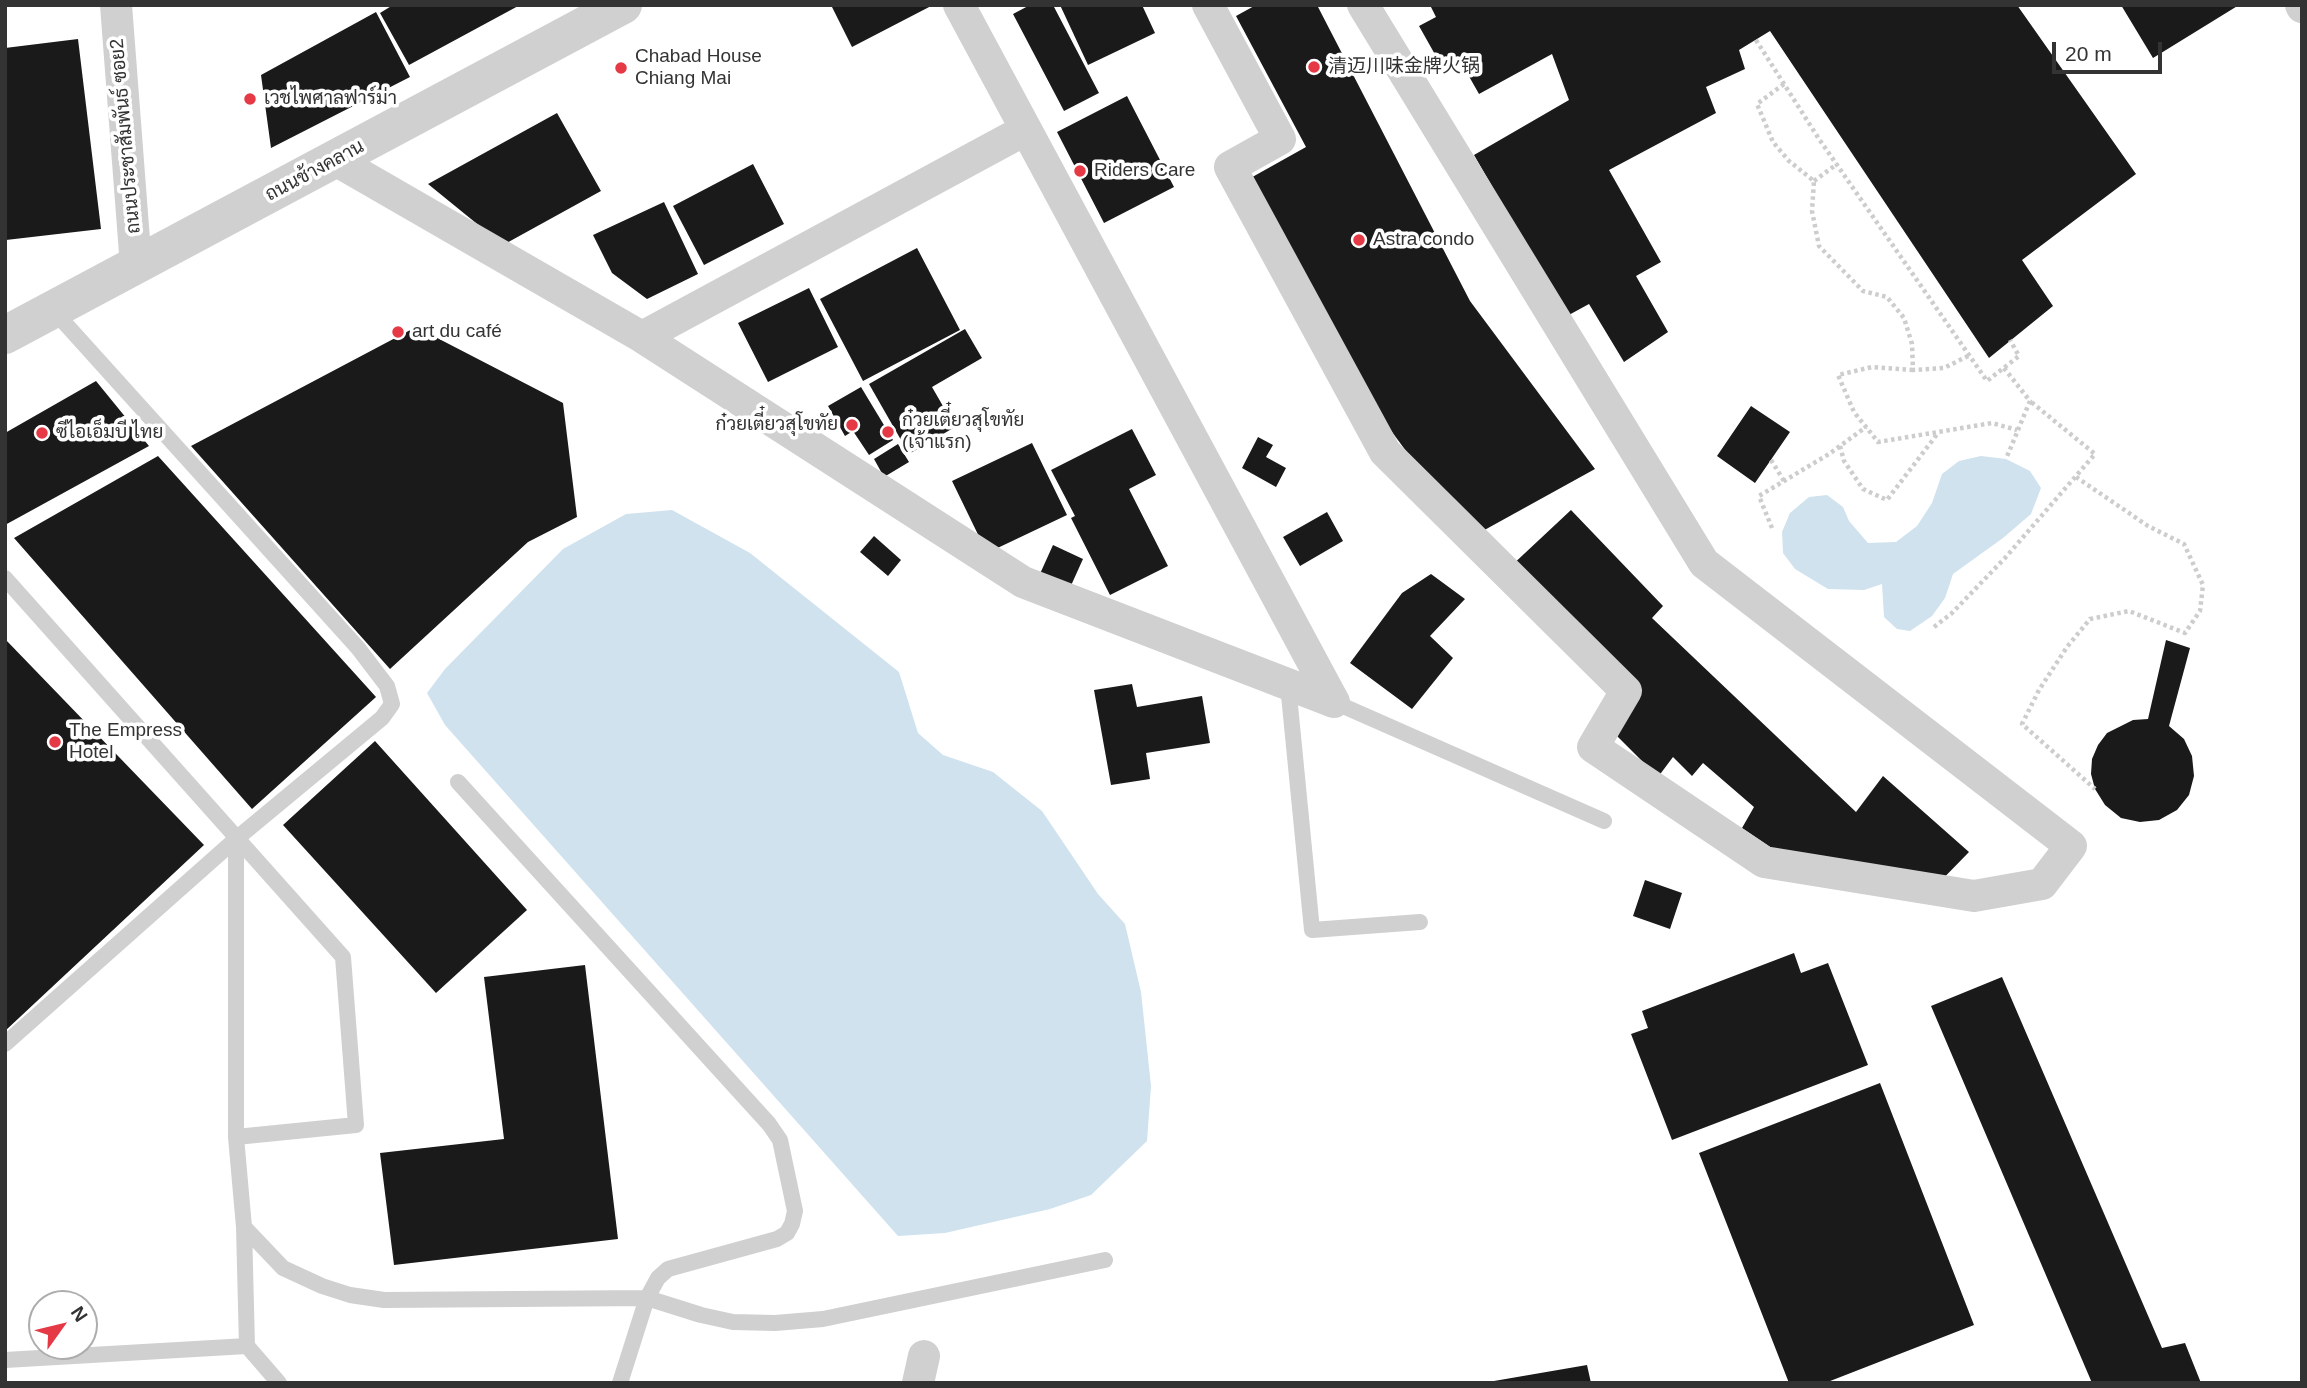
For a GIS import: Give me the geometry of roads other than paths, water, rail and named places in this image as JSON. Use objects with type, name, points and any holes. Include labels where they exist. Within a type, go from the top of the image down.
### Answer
[{"type":"street","name":"ถนนประชาสัมพันธ์ ซอย2","points":[[116,5],[136,266]]},
{"type":"street","points":[[959,5],[1334,702]]},
{"type":"street","points":[[1208,5],[1280,139],[1230,167],[1385,452],[1626,691],[1593,747],[1764,863],[1974,897],[2042,884],[2071,846],[1704,563],[1363,5]]},
{"type":"street","name":"ถนนช้างคลาน","points":[[5,335],[335,160],[599,11]]},
{"type":"street","points":[[642,337],[1025,130]]},
{"type":"street","points":[[335,160],[642,337],[1023,582],[1334,702]]},
{"type":"lane","points":[[5,1044],[236,839],[382,718],[392,704],[387,686],[358,648],[53,310]]},
{"type":"lane","points":[[5,578],[343,957],[356,1125],[236,1137]]},
{"type":"lane","points":[[1288,685],[1312,930],[1420,922]]},
{"type":"lane","points":[[1334,702],[1604,821]]},
{"type":"lane","points":[[458,782],[769,1124],[780,1140],[795,1211],[787,1233],[777,1239],[668,1269],[658,1278],[647,1298],[620,1383]]},
{"type":"lane","points":[[236,839],[236,1137],[244,1227],[247,1346],[279,1383]]},
{"type":"lane","points":[[244,1227],[283,1268],[321,1286],[350,1295],[384,1300],[647,1298],[733,1322],[796,1323],[1105,1260]]},
{"type":"lane","points":[[5,1360],[247,1346]]},
{"type":"water","points":[[1981,456],[2006,459],[2030,471],[2041,488],[2031,514],[1953,574],[1945,598],[1932,616],[1910,631],[1897,629],[1884,617],[1882,584],[1864,590],[1828,589],[1795,569],[1783,553],[1782,532],[1790,513],[1809,497],[1827,495],[1843,507],[1849,521],[1868,543],[1896,542],[1917,526],[1932,503],[1942,474],[1959,461]]},
{"type":"water","points":[[672,510],[750,553],[899,672],[918,733],[943,755],[993,772],[1042,811],[1098,894],[1125,924],[1141,992],[1151,1086],[1147,1141],[1091,1195],[1050,1209],[945,1233],[898,1236],[445,725],[427,693],[445,669],[563,549],[626,514]]},
{"type":"place","name":"清迈川味金牌火锅","points":[[1314,67]]},
{"type":"place","name":"Chabad House Chiang Mai","points":[[621,68]]},
{"type":"place","name":"เวชไพศาลฟาร์ม่า","points":[[250,99]]},
{"type":"place","name":"Riders Care","points":[[1080,171]]},
{"type":"place","name":"Astra condo","points":[[1359,240]]},
{"type":"place","name":"art du café","points":[[398,332]]},
{"type":"place","name":"ก๋วยเตี๋ยวสุโขทัย","points":[[852,425]]},
{"type":"place","name":"ก๋วยเตี๋ยวสุโขทัย (เจ้าแรก)","points":[[888,432]]},
{"type":"place","name":"ซีไอเอ็มบี ไทย","points":[[42,433]]},
{"type":"place","name":"The Empress Hotel","points":[[55,742]]}]
